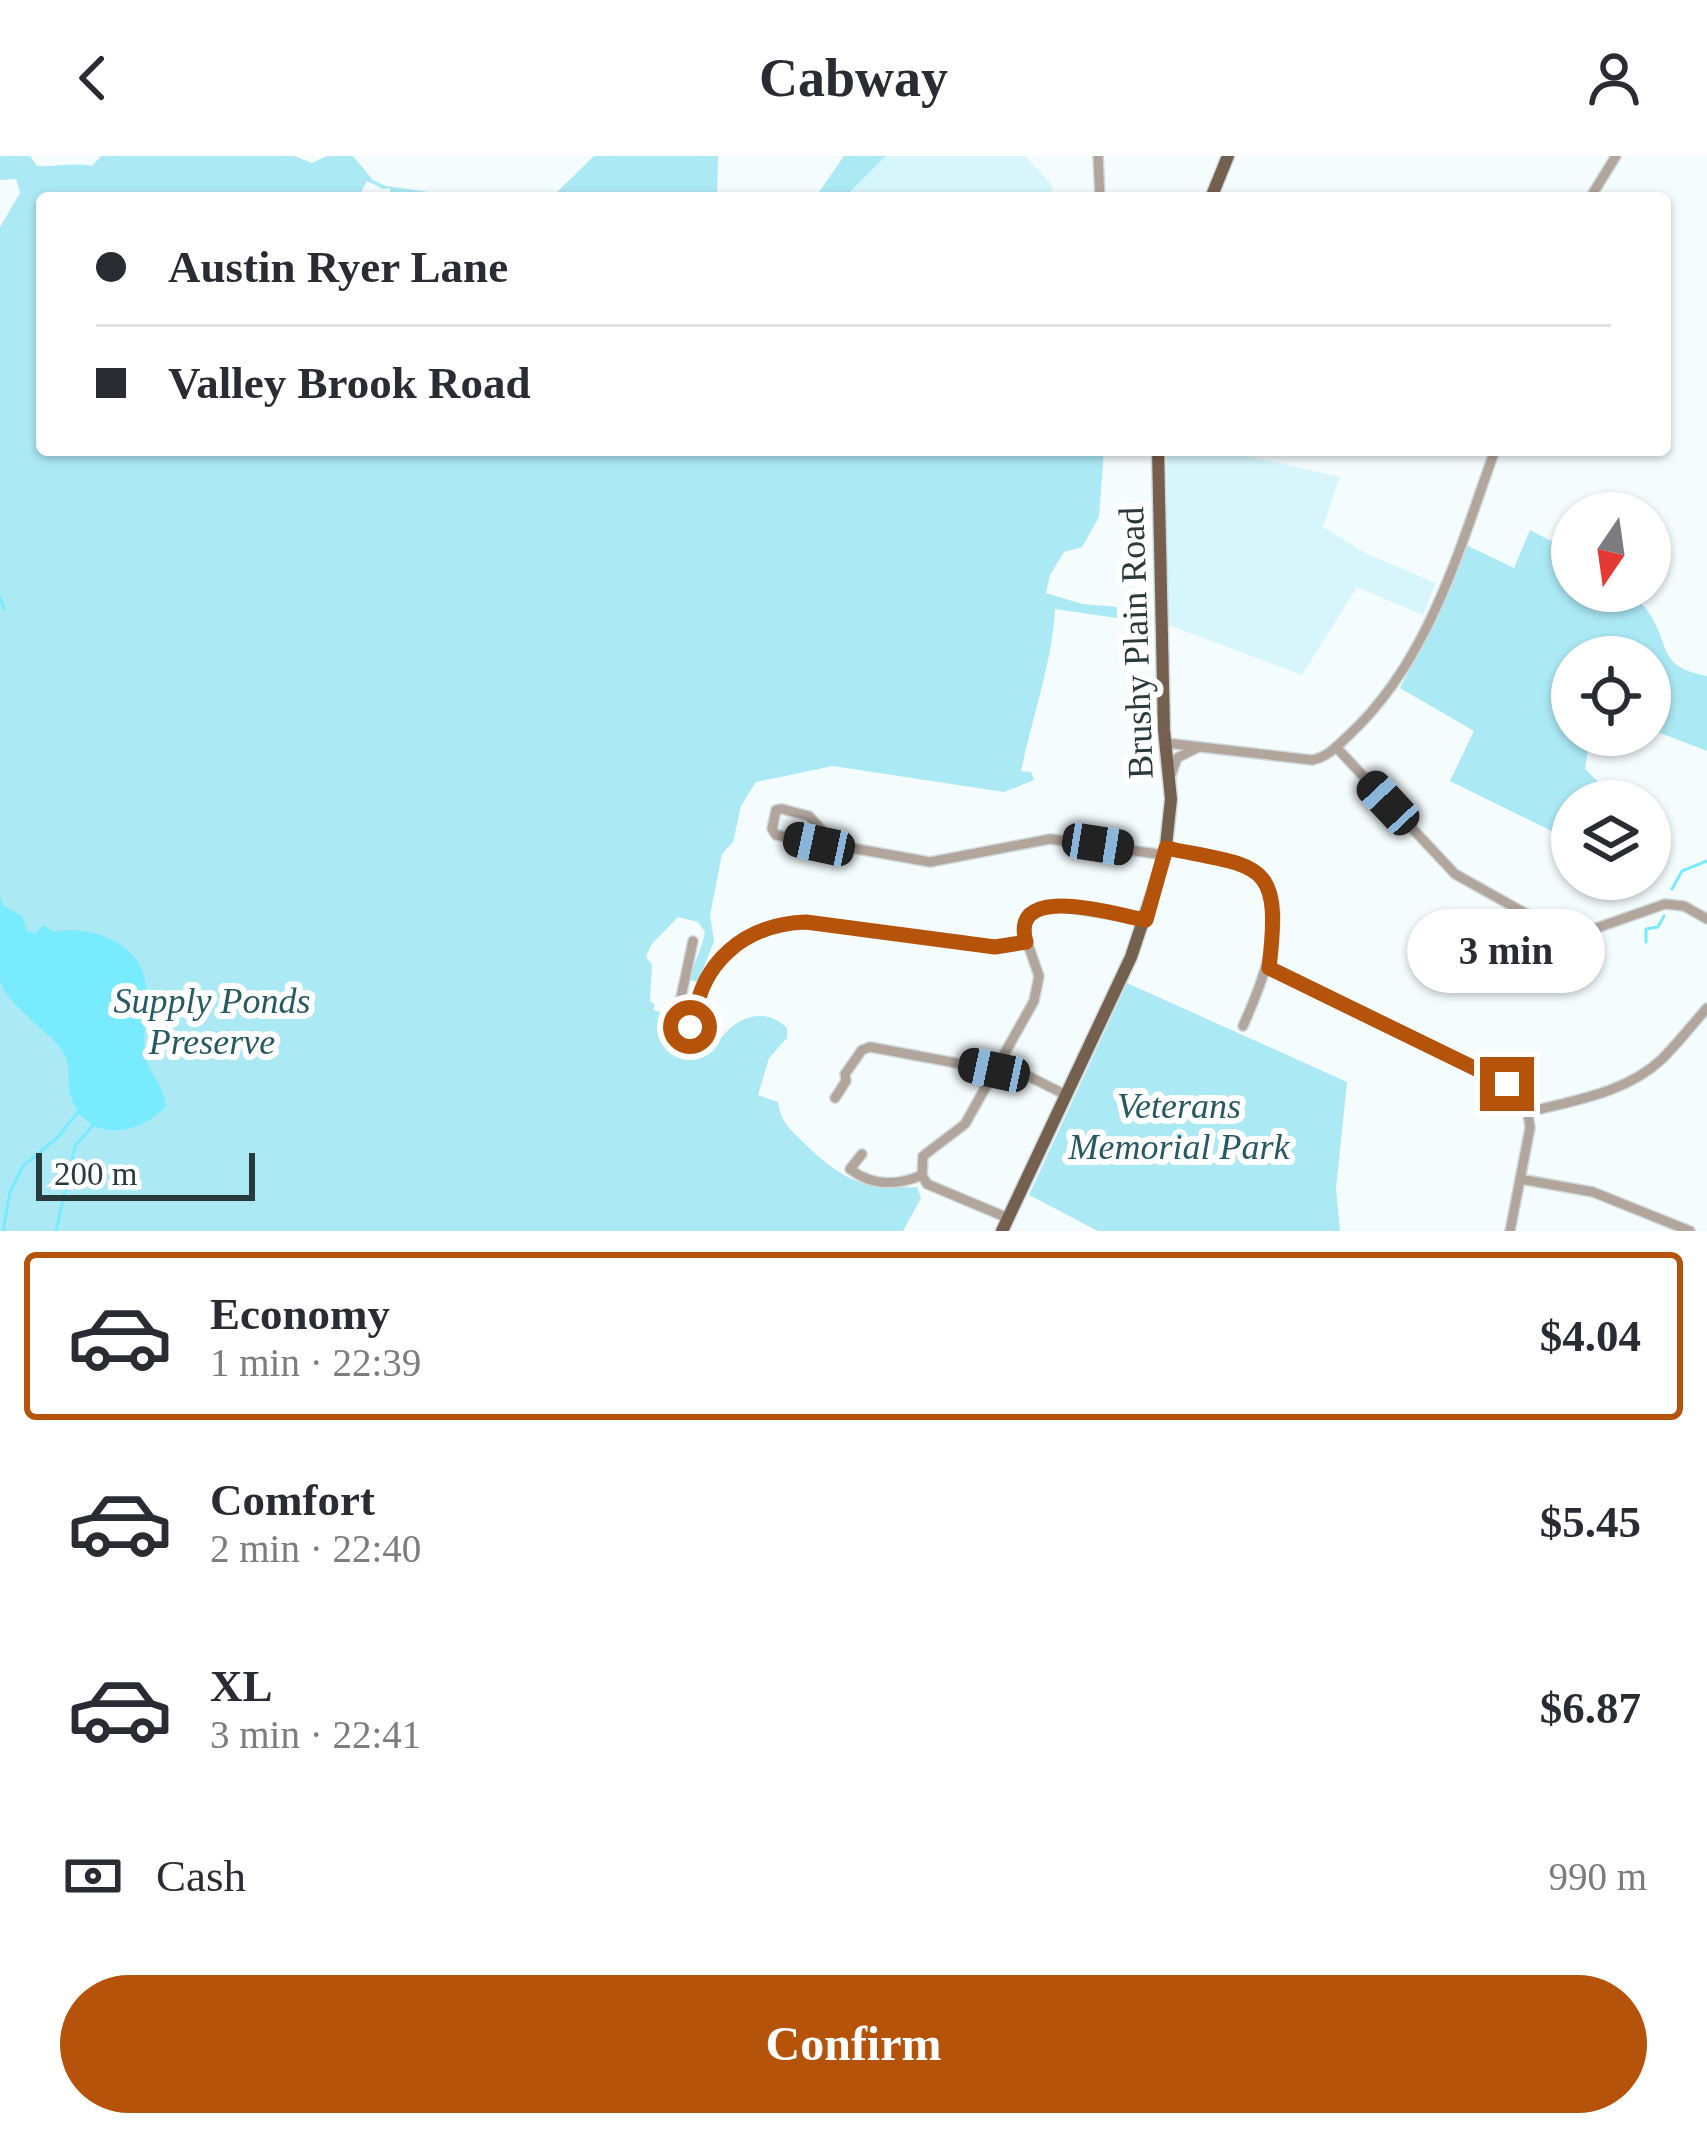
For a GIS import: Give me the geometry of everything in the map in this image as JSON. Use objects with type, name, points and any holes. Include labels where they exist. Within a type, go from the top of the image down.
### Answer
[{"type":"main road","points":[[1213,192],[1228,156]]},
{"type":"main road","name":"Brushy Plain Road","points":[[1005,1225],[1146,920],[1165,852],[1171,814],[1158,456]]},
{"type":"street","points":[[1098,156],[1100,192]]},
{"type":"street","points":[[1594,192],[1616,156]]},
{"type":"street","points":[[1166,743],[1312,760],[1336,747],[1386,699],[1400,678],[1438,602],[1493,456]]},
{"type":"street","points":[[1169,782],[1178,758],[1202,747]]},
{"type":"street","points":[[1336,747],[1455,874],[1552,928],[1588,931],[1664,904],[1684,906],[1707,919]]},
{"type":"street","points":[[835,845],[809,816],[776,810],[772,829],[776,835],[930,862],[1050,839],[1165,852],[1254,869],[1266,881],[1273,900],[1269,968],[1244,1026]]},
{"type":"street","points":[[1005,1225],[927,1184],[922,1175],[926,1150],[965,1124],[1037,989],[1039,976],[1024,921],[1028,913],[1044,907],[1146,920]]},
{"type":"street","points":[[693,941],[680,1002],[690,1027],[694,1026],[699,993],[713,969],[744,937],[770,926],[806,922],[995,947],[1026,942]]},
{"type":"street","points":[[1269,968],[1521,1095],[1529,1112],[1510,1231]]},
{"type":"street","points":[[1529,1112],[1607,1092],[1632,1080],[1660,1060],[1707,1008]]},
{"type":"street","points":[[1695,1022],[1707,1035]]},
{"type":"street","points":[[835,1098],[846,1081],[845,1074],[862,1050],[870,1048],[997,1066],[1066,1095]]},
{"type":"street","points":[[862,1154],[850,1168],[861,1178],[897,1183],[922,1175]]},
{"type":"street","points":[[1520,1179],[1593,1192],[1690,1231]]},
{"type":"shaded area","points":[[886,156],[1025,156],[1053,186],[1050,192],[850,192]]},
{"type":"shaded area","points":[[1167,456],[1247,456],[1340,477],[1323,527],[1367,554],[1436,583],[1423,615],[1357,587],[1302,675],[1166,624]]},
{"type":"shaded area","points":[[0,897],[3,905],[22,916],[27,931],[36,933],[43,925],[53,932],[99,934],[136,959],[146,988],[145,1055],[166,1106],[154,1117],[141,1125],[113,1130],[99,1128],[77,1110],[62,1050],[11,999],[0,981]]},
{"type":"green space","name":"Supply Ponds Preserve","points":[[0,156],[30,156],[37,166],[92,166],[101,156],[294,156],[312,163],[327,156],[353,156],[373,180],[428,192],[390,192],[390,188],[367,181],[361,192],[36,192],[36,456],[1104,456],[1099,517],[1082,547],[1064,552],[1046,593],[1082,604],[1117,607],[1117,618],[1055,609],[1046,670],[1021,771],[1031,772],[1034,780],[1004,792],[833,766],[756,782],[741,806],[733,842],[722,854],[710,915],[714,941],[698,982],[690,980],[705,932],[698,922],[678,917],[646,957],[652,964],[653,1010],[674,1016],[680,1033],[691,1038],[722,1037],[744,1019],[761,1016],[787,1028],[787,1038],[769,1058],[758,1095],[778,1102],[790,1128],[842,1174],[881,1187],[917,1187],[921,1198],[903,1231],[0,1231],[0,227],[20,193],[16,179],[0,180]]},
{"type":"green space","points":[[594,156],[718,156],[717,192],[557,192]]},
{"type":"green space","points":[[844,156],[886,156],[850,192],[819,192]]},
{"type":"green space","points":[[1530,530],[1551,541],[1551,612],[1648,612],[1660,636],[1551,636],[1551,756],[1587,756],[1585,769],[1596,780],[1551,780],[1551,831],[1450,781],[1474,731],[1400,688],[1442,606],[1466,545],[1514,568]]},
{"type":"green space","points":[[1671,658],[1680,667],[1707,676],[1707,751],[1671,737]]},
{"type":"green space","name":"Veterans Memorial Park","points":[[1127,983],[1347,1082],[1336,1188],[1340,1231],[1098,1231],[1029,1195]]},
{"type":"waterway","points":[[0,598],[4,609]]},
{"type":"waterway","points":[[1672,889],[1682,871],[1707,861]]},
{"type":"waterway","points":[[1646,942],[1646,929],[1658,927],[1664,916]]},
{"type":"waterway","points":[[3,1231],[10,1192],[23,1166],[57,1138],[79,1111]]},
{"type":"waterway","points":[[56,1231],[75,1146],[94,1124]]},
{"type":"route","points":[[690,1027],[705,980],[729,950],[755,932],[806,922],[995,947],[1026,942],[1023,930],[1028,913],[1044,907],[1146,920],[1166,848],[1238,863],[1254,869],[1266,881],[1273,900],[1269,968],[1507,1084]]}]
